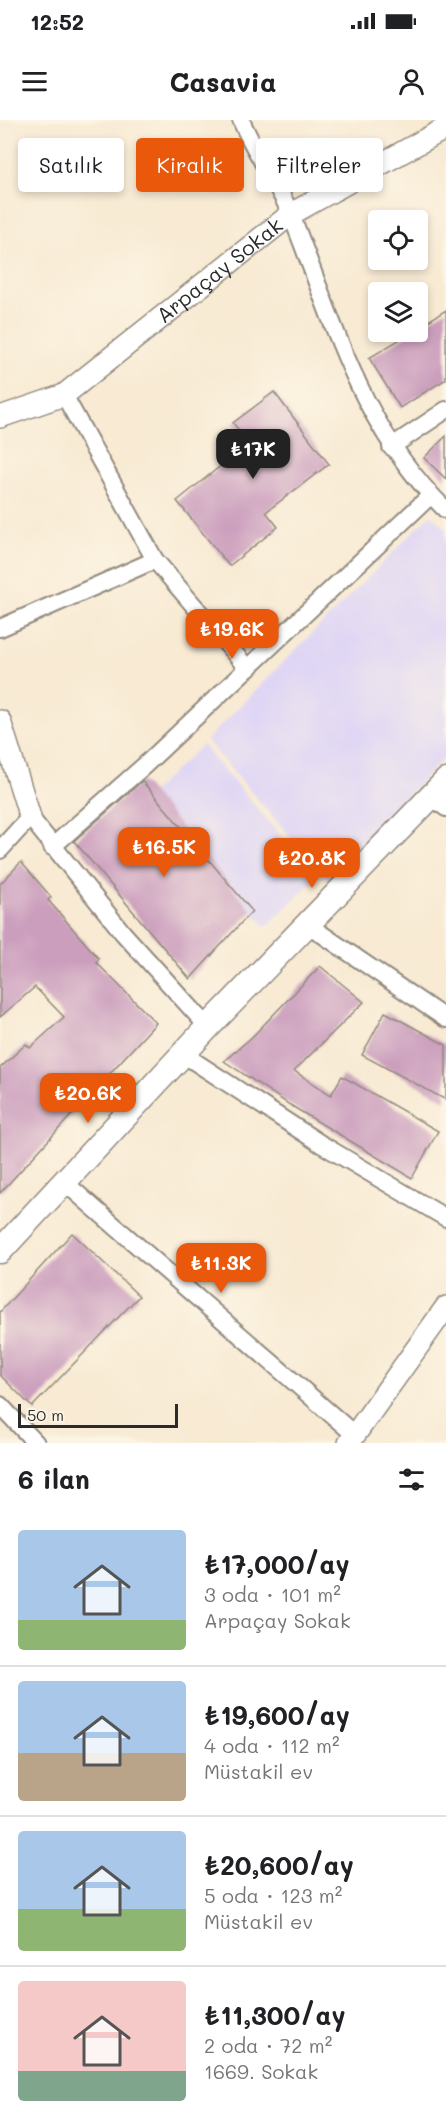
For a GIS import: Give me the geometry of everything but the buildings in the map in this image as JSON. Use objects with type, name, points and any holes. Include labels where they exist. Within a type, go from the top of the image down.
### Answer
[{"type":"main road","points":[[0,1251],[63,1181],[307,924],[441,795]]},
{"type":"street","points":[[241,120],[252,147],[291,214],[353,376],[391,447],[446,510]]},
{"type":"street","name":"Arpaçay Sokak","points":[[0,417],[64,395],[291,214],[446,128]]},
{"type":"street","points":[[64,395],[155,560],[248,669]]},
{"type":"street","points":[[391,447],[446,410]]},
{"type":"street","points":[[52,847],[145,765],[431,495]]},
{"type":"street","points":[[0,628],[155,560]]},
{"type":"street","points":[[0,721],[30,817],[123,933],[208,1027]]},
{"type":"street","points":[[0,850],[30,817]]},
{"type":"street","points":[[307,924],[446,1019]]},
{"type":"street","points":[[183,1054],[321,1144],[446,1218]]},
{"type":"street","points":[[63,1181],[352,1439],[444,1314]]},
{"type":"street","points":[[0,1405],[36,1443]]},
{"type":"shaded area","points":[[431,514],[446,529],[446,755],[328,880],[206,740]]},
{"type":"shaded area","points":[[202,745],[317,877],[266,927],[151,793]]}]
